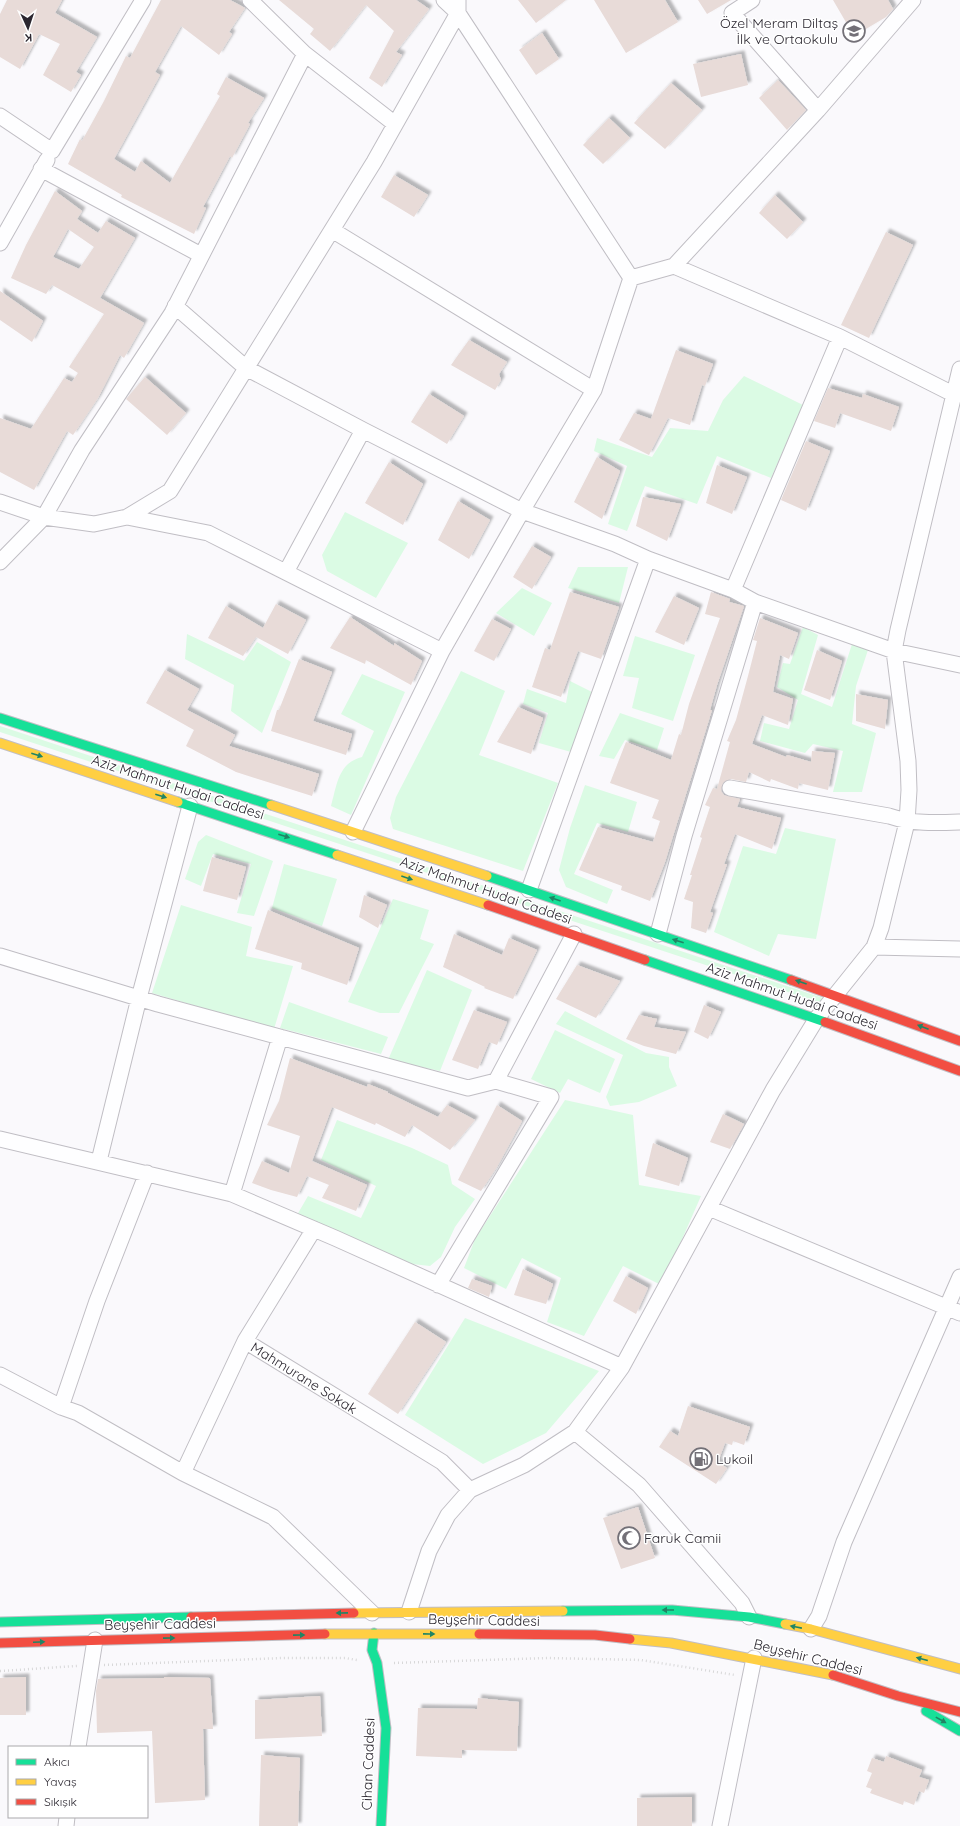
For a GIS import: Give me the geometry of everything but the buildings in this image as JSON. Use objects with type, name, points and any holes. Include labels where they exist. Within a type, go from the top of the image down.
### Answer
[{"type":"main road","name":"Aziz Mahmut Hudai Caddesi","points":[[0,718],[529,890],[836,994],[960,1041]]},
{"type":"main road","name":"Aziz Mahmut Hudai Caddesi","points":[[0,743],[574,934],[816,1018],[960,1071]]},
{"type":"main road","name":"Beyşehir Caddesi","points":[[0,1622],[372,1612],[672,1610],[749,1618],[811,1629],[960,1669]]},
{"type":"main road","name":"Beyşehir Caddesi","points":[[0,1643],[374,1633],[595,1635],[671,1643],[754,1658],[833,1675],[898,1696],[960,1712]]},
{"type":"main road","name":"Cihan Caddesi","points":[[374,1633],[372,1650],[377,1663],[386,1728],[381,1826]]},
{"type":"main road","points":[[898,1696],[960,1731]]},
{"type":"street","points":[[0,243],[52,151],[143,0]]},
{"type":"street","points":[[250,0],[305,54],[395,124]]},
{"type":"street","points":[[444,0],[458,6],[631,278]]},
{"type":"street","points":[[752,0],[732,13],[818,110]]},
{"type":"street","points":[[631,278],[674,266],[818,110],[913,0]]},
{"type":"street","points":[[0,502],[44,517],[94,524],[127,517],[170,492],[332,230],[395,124],[458,6]]},
{"type":"street","points":[[0,562],[44,517],[82,450],[175,306],[305,54]]},
{"type":"street","points":[[0,116],[52,151]]},
{"type":"street","points":[[42,169],[201,255]]},
{"type":"street","points":[[332,230],[594,390]]},
{"type":"street","points":[[674,266],[840,338],[953,394]]},
{"type":"street","points":[[353,832],[442,651],[522,511],[594,390],[631,278]]},
{"type":"street","points":[[175,306],[246,368],[363,430],[522,511],[615,544],[648,559],[733,590],[756,602],[894,651],[960,665]]},
{"type":"street","points":[[733,590],[840,338]]},
{"type":"street","points":[[409,1612],[429,1551],[448,1515],[470,1490],[524,1465],[575,1432],[622,1367],[773,1090],[816,1018],[874,947],[881,928],[907,822],[909,790],[908,761],[894,651],[960,369]]},
{"type":"street","points":[[286,572],[363,430]]},
{"type":"street","points":[[127,517],[208,533],[442,651]]},
{"type":"street","points":[[529,890],[648,559]]},
{"type":"street","points":[[658,934],[684,836],[756,602]]},
{"type":"street","points":[[730,788],[889,816],[907,822],[924,824],[960,822]]},
{"type":"street","points":[[99,1161],[139,998],[190,806]]},
{"type":"street","points":[[496,1081],[574,934]]},
{"type":"street","points":[[874,947],[960,949]]},
{"type":"street","points":[[0,956],[139,998],[280,1038],[468,1088],[496,1081],[551,1097],[438,1285]]},
{"type":"street","points":[[232,1194],[280,1038]]},
{"type":"street","points":[[0,1138],[232,1194],[314,1229],[622,1367]]},
{"type":"street","points":[[61,1407],[98,1301],[147,1173]]},
{"type":"street","points":[[710,1208],[953,1310]]},
{"type":"street","name":"Mahmurane Sokak","points":[[314,1229],[245,1341],[442,1462],[470,1490]]},
{"type":"street","points":[[811,1629],[819,1616],[844,1542],[953,1310],[960,1277]]},
{"type":"street","points":[[183,1473],[245,1341]]},
{"type":"street","points":[[0,1375],[61,1407],[78,1413],[183,1473],[273,1517],[372,1612]]},
{"type":"street","points":[[575,1432],[639,1485],[742,1603],[749,1618]]},
{"type":"street","points":[[78,1746],[95,1640]]},
{"type":"street","points":[[720,1826],[754,1658]]},
{"type":"path","points":[[0,1671],[91,1665],[283,1658],[345,1658],[377,1663],[546,1658],[641,1660],[751,1678]]},
{"type":"green space","points":[[744,376],[803,405],[771,478],[717,456],[697,504],[645,486],[627,531],[608,524],[627,466],[594,451],[597,438],[652,457],[670,428],[708,431],[723,400]]},
{"type":"green space","points":[[345,512],[408,543],[376,598],[327,571],[322,555]]},
{"type":"green space","points":[[578,567],[628,567],[619,603],[568,588]]},
{"type":"green space","points":[[522,588],[552,603],[534,636],[496,613]]},
{"type":"green space","points":[[803,627],[818,635],[801,694],[832,707],[852,644],[868,650],[856,686],[852,724],[876,733],[862,792],[833,792],[843,751],[813,744],[805,753],[760,741],[764,723],[789,729],[798,700],[777,687],[783,663],[790,664]]},
{"type":"green space","points":[[187,634],[244,661],[257,642],[291,662],[262,733],[231,711],[234,685],[185,659]]},
{"type":"green space","points":[[635,636],[695,655],[673,721],[632,708],[639,678],[623,676]]},
{"type":"green space","points":[[461,671],[505,691],[479,755],[558,783],[523,871],[393,829],[390,818],[396,797]]},
{"type":"green space","points":[[362,674],[405,692],[351,815],[331,806],[337,783],[343,770],[348,764],[362,757],[374,731],[341,714]]},
{"type":"green space","points":[[570,681],[592,692],[571,752],[539,743],[548,713],[523,704],[527,689],[566,703]]},
{"type":"green space","points":[[620,713],[664,728],[657,750],[625,740],[614,759],[599,756]]},
{"type":"green space","points":[[0,726],[823,998],[821,1003],[0,732]]},
{"type":"green space","points":[[585,785],[637,802],[628,832],[597,823],[574,874],[613,890],[607,904],[566,887],[559,870],[570,828]]},
{"type":"green space","points":[[785,828],[836,839],[816,939],[778,934],[769,956],[714,932],[743,846],[776,854]]},
{"type":"green space","points":[[206,835],[273,861],[254,916],[237,913],[251,864],[213,854],[201,886],[185,879],[198,842]]},
{"type":"green space","points":[[284,864],[337,879],[322,926],[272,908]]},
{"type":"green space","points":[[393,899],[429,910],[420,939],[434,944],[399,1013],[380,1013],[348,1002]]},
{"type":"green space","points":[[181,905],[252,927],[246,956],[293,966],[274,1029],[152,993]]},
{"type":"green space","points":[[427,970],[472,990],[440,1071],[388,1060]]},
{"type":"green space","points":[[289,1002],[388,1037],[381,1054],[280,1028]]},
{"type":"green space","points":[[565,1011],[646,1053],[669,1057],[669,1067],[677,1086],[639,1102],[610,1106],[606,1097],[623,1055],[556,1024]]},
{"type":"green space","points":[[555,1030],[615,1059],[600,1093],[568,1079],[560,1093],[531,1079]]},
{"type":"green space","points":[[565,1100],[633,1115],[639,1185],[701,1196],[672,1262],[659,1284],[623,1266],[584,1336],[547,1322],[561,1278],[522,1258],[506,1289],[464,1268],[475,1239]]},
{"type":"green space","points":[[337,1120],[412,1148],[448,1165],[452,1184],[475,1199],[455,1227],[441,1257],[430,1266],[412,1264],[297,1215],[308,1196],[361,1218],[376,1186],[321,1160]]},
{"type":"green space","points":[[465,1318],[599,1371],[546,1433],[483,1464],[405,1415]]},
{"type":"traffic: fast","points":[[0,718],[271,805]]},
{"type":"traffic: fast","points":[[178,802],[337,855]]},
{"type":"traffic: fast","points":[[487,876],[791,980]]},
{"type":"traffic: fast","points":[[645,960],[825,1022]]},
{"type":"traffic: fast","points":[[563,1611],[672,1610],[749,1617],[785,1624]]},
{"type":"traffic: fast","points":[[0,1622],[191,1617]]},
{"type":"traffic: fast","points":[[374,1633],[372,1650],[377,1663],[386,1728],[381,1826]]},
{"type":"traffic: fast","points":[[926,1711],[960,1731]]},
{"type":"traffic: slow","points":[[0,743],[178,802]]},
{"type":"traffic: slow","points":[[271,805],[487,876]]},
{"type":"traffic: slow","points":[[337,855],[488,905]]},
{"type":"traffic: slow","points":[[354,1613],[563,1611]]},
{"type":"traffic: slow","points":[[785,1624],[811,1629],[960,1669]]},
{"type":"traffic: slow","points":[[325,1634],[479,1634]]},
{"type":"traffic: slow","points":[[630,1639],[671,1643],[833,1675]]},
{"type":"traffic: jam","points":[[488,905],[645,960]]},
{"type":"traffic: jam","points":[[791,980],[960,1041]]},
{"type":"traffic: jam","points":[[825,1022],[960,1071]]},
{"type":"traffic: jam","points":[[191,1617],[354,1613]]},
{"type":"traffic: jam","points":[[0,1643],[325,1634]]},
{"type":"traffic: jam","points":[[479,1634],[595,1635],[630,1639]]},
{"type":"traffic: jam","points":[[833,1675],[898,1696],[960,1712]]},
{"type":"place","name":"Özel Meram Diltaş İlk ve Ortaokulu","points":[[854,31]]},
{"type":"place","name":"Lukoil","points":[[701,1459]]},
{"type":"place","name":"Faruk Camii","points":[[629,1538]]}]
